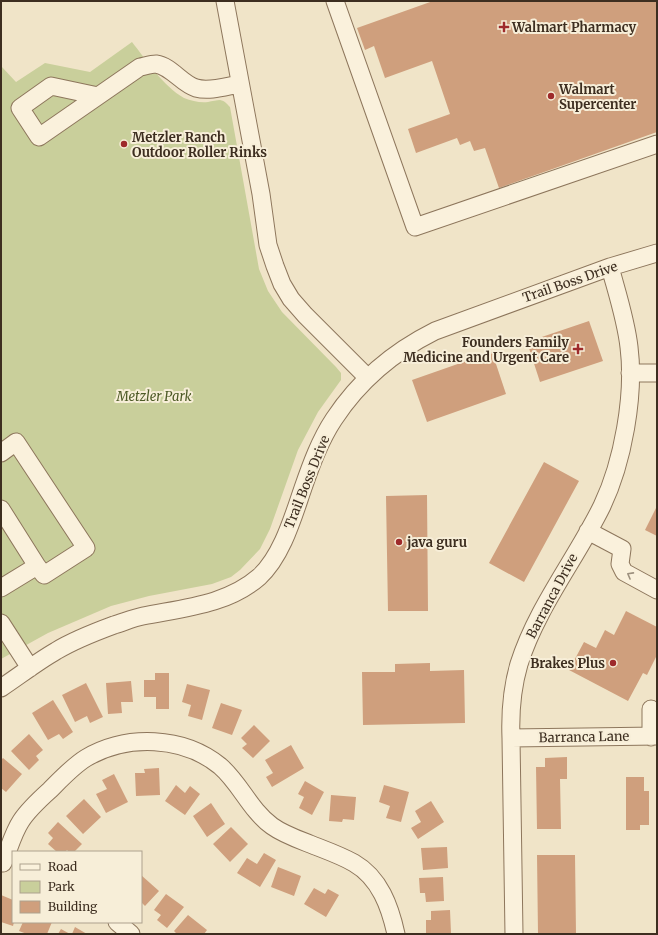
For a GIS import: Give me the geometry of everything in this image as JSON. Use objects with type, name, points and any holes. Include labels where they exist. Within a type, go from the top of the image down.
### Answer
[{"type":"street","points":[[225,1],[261,194],[268,245],[282,284],[291,299],[305,315],[368,378]]},
{"type":"street","points":[[335,1],[415,227],[657,144]]},
{"type":"street","points":[[98,96],[140,67],[156,64],[172,71],[183,81],[196,88],[212,89],[240,84]]},
{"type":"street","name":"Trail Boss Drive","points":[[1,688],[57,650],[84,637],[141,617],[220,600],[249,585],[261,576],[271,563],[281,545],[294,516],[308,473],[324,436],[334,419],[349,399],[368,378],[384,363],[417,340],[435,331],[610,267],[657,253]]},
{"type":"street","name":"Barranca Drive","points":[[514,934],[510,738],[510,710],[513,688],[519,664],[529,638],[602,505],[617,464],[623,441],[627,415],[630,373],[629,348],[625,321],[610,267]]},
{"type":"street","points":[[630,373],[657,373]]},
{"type":"street","points":[[1,453],[16,442],[86,548],[44,575],[1,509]]},
{"type":"street","points":[[588,530],[622,549],[620,564],[624,572],[657,590]]},
{"type":"street","points":[[1,588],[37,566]]},
{"type":"street","points":[[1,623],[30,668]]},
{"type":"street","points":[[651,709],[654,736]]},
{"type":"street","name":"Barranca Lane","points":[[510,738],[654,736]]},
{"type":"street","points":[[6,864],[21,821],[60,779],[85,758],[104,749],[125,744],[143,741],[163,742],[181,746],[201,754],[220,766],[236,783],[259,814],[271,825],[287,835],[356,864],[367,872],[378,885],[386,899],[396,934]]},
{"type":"street","points":[[118,923],[131,934]]},
{"type":"green space","name":"Metzler Park","points":[[132,42],[162,80],[176,93],[184,98],[196,102],[220,100],[225,102],[230,107],[259,269],[268,291],[282,312],[336,367],[341,373],[341,380],[318,412],[298,450],[270,529],[260,549],[240,570],[231,577],[212,584],[149,596],[111,606],[48,633],[1,659],[1,66],[16,82],[45,63],[90,72]]},
{"type":"building","name":"Walmart Supercenter","points":[[433,1],[657,1],[657,132],[499,188],[485,148],[474,151],[470,141],[460,145],[457,138],[416,153],[408,129],[450,114],[432,61],[385,78],[374,46],[365,50],[357,28]]},
{"type":"building","points":[[589,321],[603,361],[540,382],[527,342]]},
{"type":"building","points":[[492,352],[506,394],[427,422],[412,380]]},
{"type":"building","points":[[544,462],[579,481],[524,582],[489,563]]},
{"type":"building","points":[[427,495],[428,611],[388,611],[386,496]]},
{"type":"building","points":[[657,506],[657,536],[645,530]]},
{"type":"building","name":"Brakes Plus","points":[[626,611],[657,627],[657,655],[647,675],[643,673],[628,701],[569,670],[584,642],[596,648],[605,630],[614,635]]},
{"type":"building","points":[[430,663],[430,671],[464,670],[465,723],[363,725],[362,672],[395,672],[395,664]]},
{"type":"building","points":[[155,673],[169,673],[169,709],[156,709],[156,697],[144,697],[144,680],[155,680]]},
{"type":"building","points":[[131,681],[133,702],[121,702],[122,713],[108,714],[106,683]]},
{"type":"building","points":[[86,683],[103,717],[90,723],[87,716],[75,722],[62,695]]},
{"type":"building","points":[[187,684],[210,690],[202,720],[188,716],[191,705],[182,702]]},
{"type":"building","points":[[53,700],[73,732],[63,739],[59,734],[48,740],[32,713]]},
{"type":"building","points":[[221,703],[242,710],[232,735],[212,728]]},
{"type":"building","points":[[254,725],[270,741],[253,758],[242,748],[247,744],[241,738]]},
{"type":"building","points":[[29,734],[43,750],[36,756],[39,760],[29,770],[11,751]]},
{"type":"building","points":[[291,745],[304,768],[272,787],[266,777],[273,773],[265,760]]},
{"type":"building","points":[[567,757],[567,779],[560,779],[561,829],[537,829],[536,767],[545,767],[545,758]]},
{"type":"building","points":[[3,758],[22,774],[6,792],[1,788],[1,760]]},
{"type":"building","points":[[159,768],[160,795],[136,796],[135,773],[145,773],[144,769]]},
{"type":"building","points":[[114,774],[128,802],[106,813],[96,794],[107,789],[102,780]]},
{"type":"building","points":[[626,777],[644,777],[644,791],[649,791],[649,825],[640,825],[640,830],[626,830]]},
{"type":"building","points":[[305,781],[324,792],[312,815],[299,808],[304,797],[298,794]]},
{"type":"building","points":[[176,785],[185,793],[190,786],[200,794],[185,815],[165,801]]},
{"type":"building","points":[[384,785],[409,792],[401,822],[386,818],[390,806],[379,802]]},
{"type":"building","points":[[331,795],[356,797],[354,820],[343,819],[342,822],[329,821]]},
{"type":"building","points":[[84,799],[101,817],[83,834],[66,816]]},
{"type":"building","points":[[431,801],[444,822],[418,839],[411,828],[421,822],[415,811]]},
{"type":"building","points":[[211,803],[225,824],[207,837],[193,816]]},
{"type":"building","points":[[58,822],[82,844],[75,851],[56,851],[48,844],[53,838],[48,833]]},
{"type":"building","points":[[231,827],[248,844],[230,862],[213,844]]},
{"type":"building","points":[[447,847],[448,868],[423,870],[421,848]]},
{"type":"building","points":[[264,853],[276,860],[260,887],[237,873],[247,858],[257,864]]},
{"type":"building","points":[[537,855],[575,855],[576,934],[538,934]]},
{"type":"building","points":[[278,867],[301,876],[294,896],[271,887]]},
{"type":"building","points":[[142,876],[159,891],[145,906],[142,903]]},
{"type":"building","points":[[443,877],[444,901],[426,902],[425,893],[420,893],[419,878]]},
{"type":"building","points":[[314,888],[325,894],[328,889],[339,895],[326,917],[304,904]]},
{"type":"building","points":[[166,894],[184,907],[167,928],[157,920],[161,915],[154,910]]},
{"type":"building","points":[[1,895],[12,900],[12,923],[14,923],[13,926],[1,922]]},
{"type":"building","points":[[450,910],[451,933],[426,934],[426,920],[431,920],[431,911]]},
{"type":"building","points":[[188,915],[207,930],[204,934],[177,934],[174,931]]},
{"type":"building","points":[[23,923],[52,923],[47,934],[27,934],[19,931]]},
{"type":"building","points":[[75,927],[87,934],[72,934]]},
{"type":"building","points":[[61,929],[70,934],[58,934]]},
{"type":"place","name":"Walmart Pharmacy","points":[[504,27]]},
{"type":"place","name":"Walmart Supercenter","points":[[551,96]]},
{"type":"place","name":"Metzler Ranch Outdoor Roller Rinks","points":[[124,144]]},
{"type":"place","name":"Founders Family Medicine and Urgent Care","points":[[578,349]]},
{"type":"place","name":"java guru","points":[[399,542]]},
{"type":"place","name":"Brakes Plus","points":[[613,663]]}]
